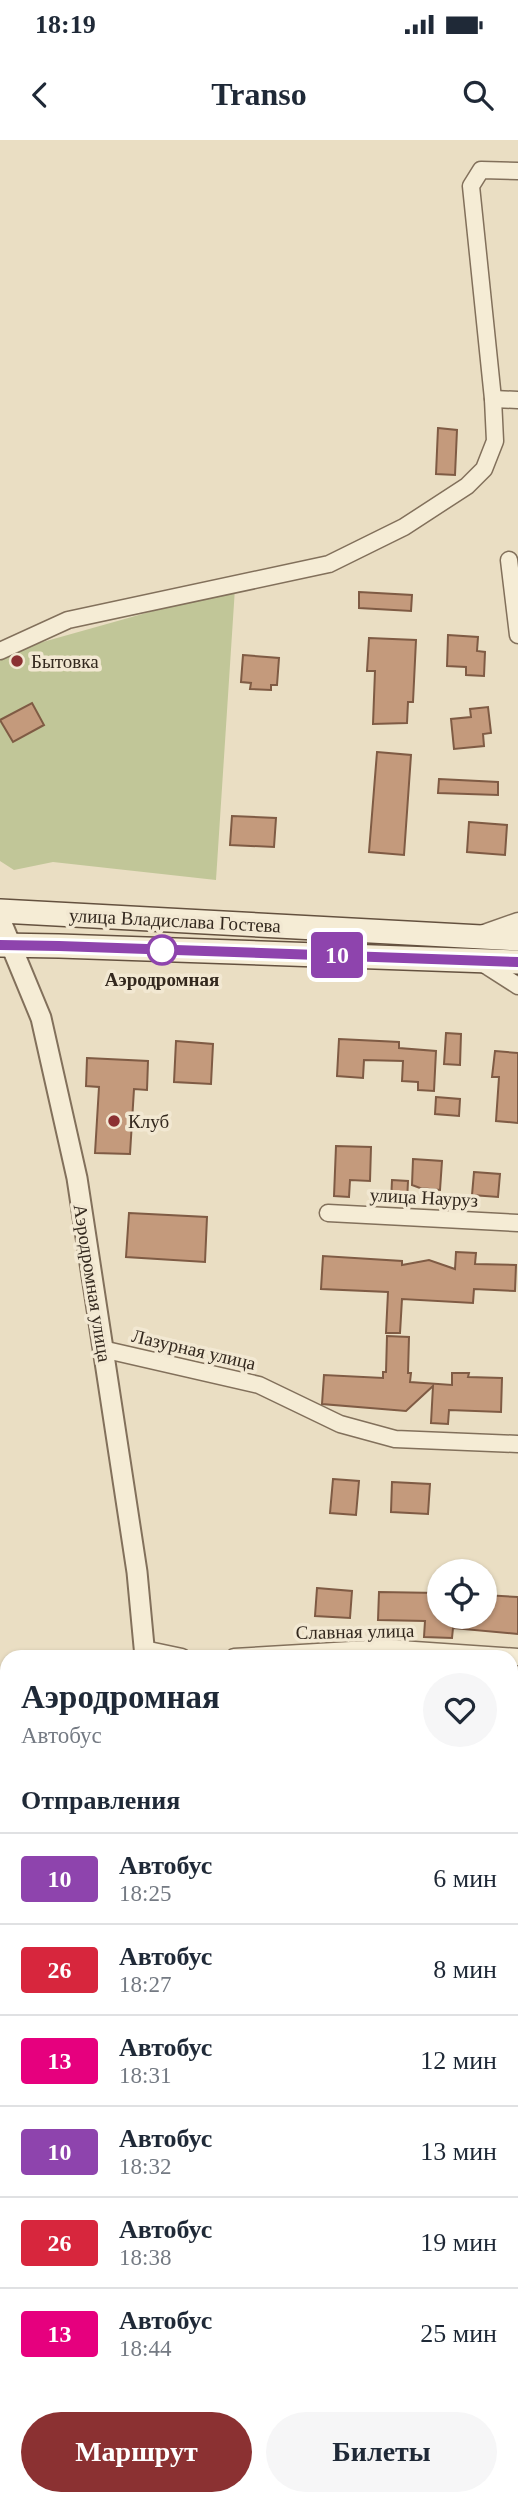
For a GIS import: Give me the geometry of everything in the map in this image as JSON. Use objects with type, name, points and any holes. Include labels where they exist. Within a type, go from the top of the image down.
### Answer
[{"type":"main road","name":"улица Владислава Гостева","points":[[0,911],[518,939]]},
{"type":"main road","name":"улица Владислава Гостева","points":[[6,945],[518,962]]},
{"type":"street","points":[[0,651],[68,620],[329,564],[404,527],[467,486],[484,469],[495,441],[471,186],[481,170],[518,172]]},
{"type":"street","points":[[493,399],[518,400]]},
{"type":"street","points":[[509,560],[518,635]]},
{"type":"street","name":"Аэродромная улица","points":[[0,919],[6,945],[41,1018],[77,1178],[137,1572],[145,1650]]},
{"type":"street","points":[[473,936],[518,920]]},
{"type":"street","points":[[477,960],[518,986]]},
{"type":"street","name":"улица Науруз","points":[[328,1213],[518,1223]]},
{"type":"street","name":"Лазурная улица","points":[[103,1349],[258,1385],[340,1424],[395,1439],[518,1444]]},
{"type":"street","name":"Славная улица","points":[[352,1650],[415,1650]]},
{"type":"green space","points":[[235,588],[216,880],[53,862],[14,870],[0,861],[0,654]]},
{"type":"building","points":[[438,428],[457,430],[455,475],[436,474]]},
{"type":"building","points":[[359,592],[412,595],[411,611],[359,608]]},
{"type":"building","points":[[448,635],[478,637],[477,651],[485,652],[484,676],[466,675],[466,667],[447,666]]},
{"type":"building","points":[[369,638],[416,640],[413,702],[408,702],[407,723],[373,724],[375,671],[367,671]]},
{"type":"building","points":[[243,655],[279,658],[277,685],[271,685],[271,690],[250,689],[251,683],[241,682]]},
{"type":"building","points":[[32,703],[44,725],[13,742],[0,720]]},
{"type":"building","points":[[488,707],[491,733],[483,734],[484,746],[454,749],[451,719],[471,717],[470,709]]},
{"type":"building","points":[[377,752],[411,755],[404,855],[369,852]]},
{"type":"building","points":[[439,779],[498,782],[498,795],[438,793]]},
{"type":"building","points":[[232,816],[276,818],[274,847],[230,845]]},
{"type":"building","points":[[469,822],[507,825],[505,855],[467,852]]},
{"type":"building","points":[[446,1033],[461,1034],[460,1065],[444,1064]]},
{"type":"building","points":[[339,1039],[399,1042],[399,1048],[436,1051],[434,1091],[418,1090],[418,1082],[402,1081],[403,1061],[364,1060],[363,1078],[337,1076]]},
{"type":"building","points":[[176,1041],[213,1044],[211,1084],[174,1082]]},
{"type":"building","points":[[495,1051],[518,1053],[518,1123],[496,1121],[499,1077],[492,1077]]},
{"type":"building","name":"Клуб","points":[[87,1058],[148,1061],[147,1090],[134,1089],[130,1154],[95,1153],[99,1087],[86,1086]]},
{"type":"building","points":[[436,1097],[460,1099],[459,1116],[435,1114]]},
{"type":"building","points":[[336,1146],[371,1147],[370,1181],[350,1180],[349,1197],[334,1196]]},
{"type":"building","points":[[413,1159],[442,1161],[440,1190],[412,1185]]},
{"type":"building","points":[[474,1172],[500,1174],[498,1197],[472,1195]]},
{"type":"building","points":[[392,1180],[408,1181],[407,1202],[391,1202]]},
{"type":"building","points":[[129,1213],[207,1217],[205,1262],[126,1257]]},
{"type":"building","points":[[456,1252],[476,1253],[475,1264],[516,1265],[515,1291],[474,1289],[473,1303],[402,1299],[400,1333],[386,1333],[388,1292],[321,1289],[323,1256],[402,1261],[402,1265],[429,1260],[455,1269]]},
{"type":"building","points":[[387,1336],[409,1337],[410,1382],[452,1385],[452,1373],[469,1373],[468,1377],[502,1378],[501,1412],[449,1410],[448,1424],[431,1423],[433,1386],[406,1411],[322,1404],[324,1375],[383,1378],[383,1372],[386,1372]]},
{"type":"building","points":[[333,1479],[359,1481],[356,1515],[330,1513]]},
{"type":"building","points":[[392,1482],[430,1484],[428,1514],[391,1512]]},
{"type":"building","points":[[317,1588],[352,1591],[350,1618],[315,1616]]},
{"type":"building","points":[[379,1592],[427,1593],[427,1629],[453,1629],[452,1638],[424,1637],[425,1621],[378,1620]]},
{"type":"building","points":[[497,1596],[518,1597],[518,1634],[464,1629],[497,1629]]},
{"type":"bus line","name":"10","points":[[0,945],[518,962]]},
{"type":"place","name":"Бытовка","points":[[17,661]]},
{"type":"place","name":"Аэродромная","points":[[162,950]]},
{"type":"place","name":"Клуб","points":[[114,1121]]}]
